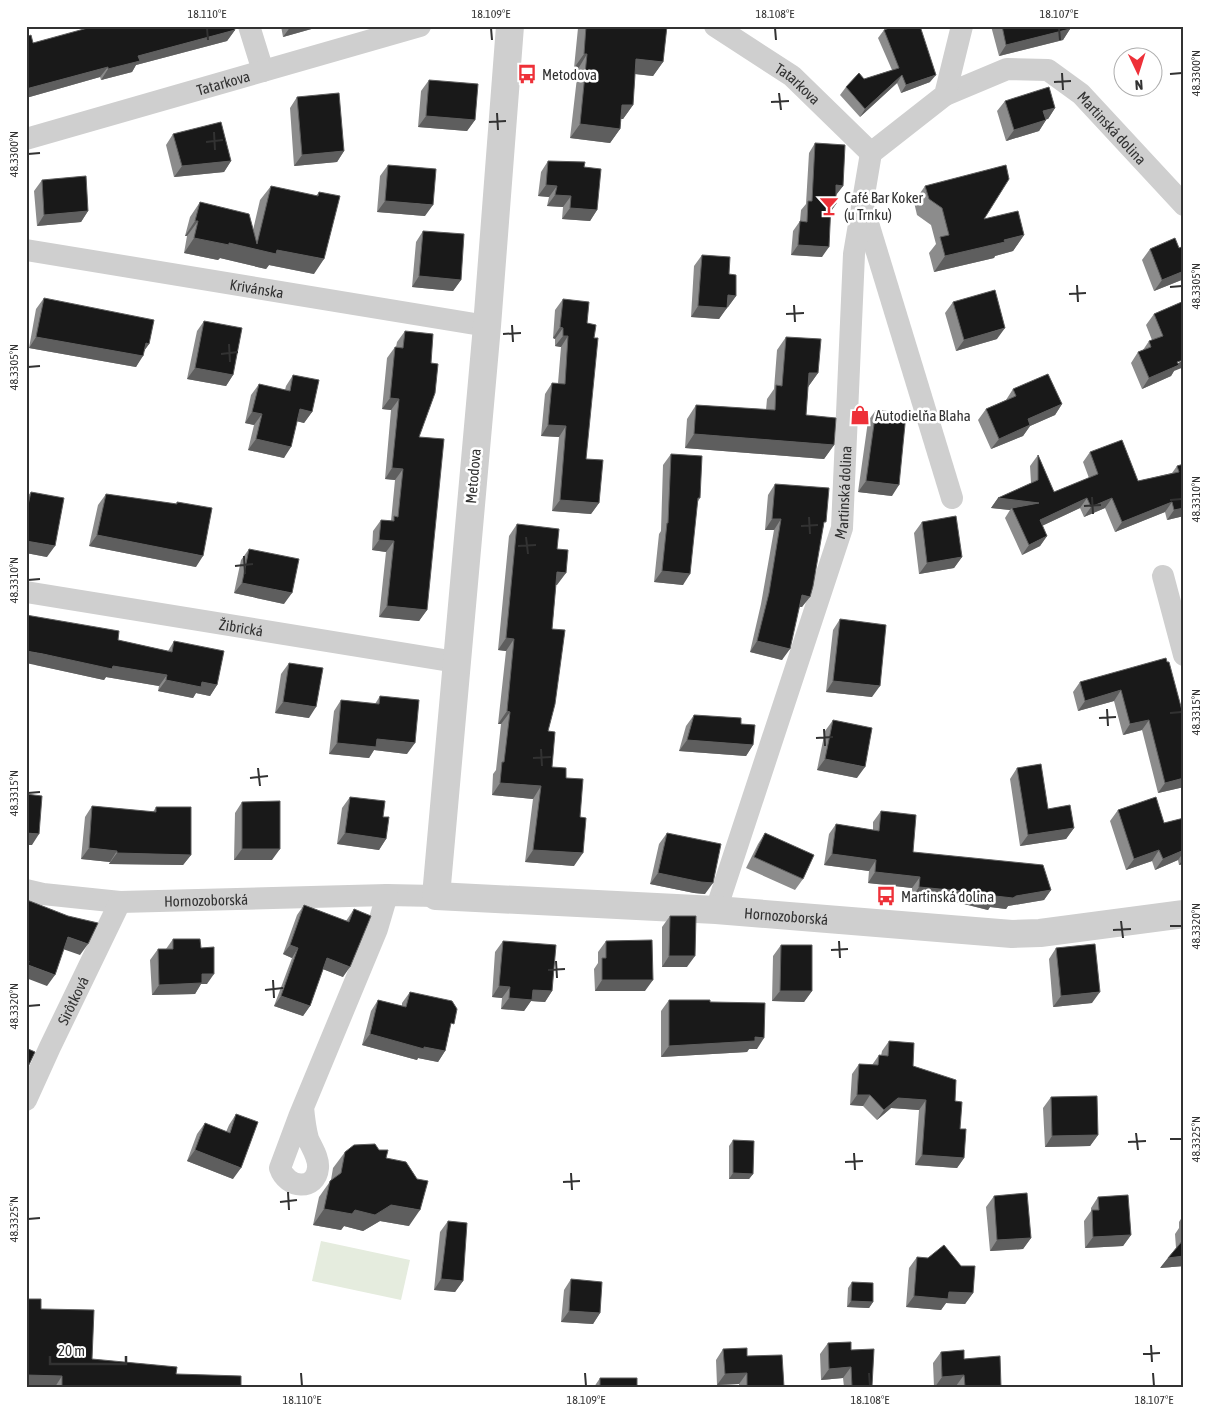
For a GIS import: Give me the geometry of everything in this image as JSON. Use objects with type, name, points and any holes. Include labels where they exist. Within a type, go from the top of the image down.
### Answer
[{"type":"street","points":[[249,26],[263,71]]},
{"type":"street","name":"Tatarkova","points":[[26,138],[420,26]]},
{"type":"street","name":"Metodova","points":[[436,896],[487,326],[510,26]]},
{"type":"street","name":"Tatarkova","points":[[715,26],[792,76],[871,153]]},
{"type":"street","points":[[946,95],[962,26]]},
{"type":"street","name":"Martinská dolina","points":[[716,910],[842,528],[854,254],[871,153],[946,95],[1007,69],[1048,70],[1081,94],[1184,204]]},
{"type":"street","name":"Martinská dolina","points":[[863,206],[952,498]]},
{"type":"street","name":"Krivánska","points":[[26,250],[487,326]]},
{"type":"street","points":[[1163,576],[1184,655]]},
{"type":"street","name":"Žibrická","points":[[26,592],[456,662]]},
{"type":"street","name":"Hornozoborská","points":[[26,890],[43,894],[120,902],[387,895],[436,896],[716,910],[1012,934],[1184,914]]},
{"type":"street","points":[[303,1107],[377,929],[387,895]]},
{"type":"street","name":"Sirôtková","points":[[26,1100],[120,902]]},
{"type":"shaded area","points":[[321,1241],[410,1260],[401,1300],[312,1281]]},
{"type":"building","points":[[95,26],[233,26],[235,30],[138,56],[140,61],[108,69],[108,67],[26,89],[26,37],[31,35],[33,43]]},
{"type":"building","points":[[586,26],[667,26],[663,62],[636,59],[633,105],[622,105],[620,129],[580,124],[587,54],[584,54]]},
{"type":"building","points":[[894,26],[920,26],[936,75],[906,85],[902,75],[865,109],[846,87],[859,73],[864,79],[899,68],[884,30]]},
{"type":"building","points":[[1002,26],[1070,26],[1070,29],[1006,45]]},
{"type":"building","points":[[429,80],[478,84],[475,120],[426,116]]},
{"type":"building","points":[[1049,87],[1055,108],[1043,111],[1046,120],[1014,130],[1005,101]]},
{"type":"building","points":[[339,93],[344,151],[302,155],[297,97]]},
{"type":"building","points":[[221,122],[231,161],[182,166],[173,134]]},
{"type":"building","points":[[815,143],[845,145],[843,186],[836,185],[836,204],[831,204],[829,247],[798,245],[800,221],[807,222],[808,201],[812,201]]},
{"type":"building","points":[[548,161],[585,162],[584,167],[601,169],[597,210],[570,208],[571,196],[555,195],[557,186],[546,185]]},
{"type":"building","points":[[388,165],[436,169],[433,205],[385,201]]},
{"type":"building","points":[[1006,165],[1009,179],[984,219],[1018,211],[1024,235],[1004,240],[1005,242],[945,256],[940,237],[949,235],[942,208],[929,199],[925,186]]},
{"type":"building","points":[[86,176],[88,211],[44,215],[42,180]]},
{"type":"building","points":[[271,186],[318,196],[319,192],[340,196],[324,259],[277,250],[276,254],[229,243],[229,245],[194,238],[198,221],[195,221],[200,202],[249,214],[257,244]]},
{"type":"building","points":[[423,231],[464,234],[461,280],[419,276]]},
{"type":"building","points":[[1175,238],[1179,248],[1184,246],[1184,271],[1162,280],[1150,249]]},
{"type":"building","points":[[702,255],[730,257],[729,274],[736,275],[736,296],[728,295],[727,308],[698,306]]},
{"type":"building","points":[[995,290],[1005,328],[964,340],[953,302]]},
{"type":"building","points":[[44,298],[154,320],[149,344],[146,343],[143,356],[36,337]]},
{"type":"building","points":[[563,299],[589,302],[587,323],[596,325],[594,338],[598,338],[586,459],[603,460],[599,503],[560,500],[566,426],[548,425],[552,383],[565,384],[568,336],[563,336],[563,328],[560,327]]},
{"type":"building","points":[[1184,301],[1184,360],[1177,362],[1179,365],[1149,378],[1138,352],[1151,347],[1149,341],[1163,336],[1154,314]]},
{"type":"building","points":[[204,321],[242,328],[233,375],[195,368]]},
{"type":"building","points":[[405,331],[433,334],[431,363],[438,364],[435,393],[419,437],[444,439],[427,610],[387,606],[394,541],[379,540],[381,520],[394,521],[394,516],[398,517],[403,469],[392,468],[399,399],[390,398],[395,347],[403,348]]},
{"type":"building","points":[[786,337],[821,339],[818,373],[809,373],[806,415],[836,418],[834,445],[694,434],[696,405],[775,410],[776,385],[782,386]]},
{"type":"building","points":[[1048,374],[1062,404],[1028,419],[1030,425],[999,439],[986,409],[1016,396],[1013,389]]},
{"type":"building","points":[[293,375],[319,380],[312,412],[300,409],[291,447],[256,439],[262,414],[252,412],[259,384],[290,391]]},
{"type":"building","points":[[876,410],[906,414],[899,485],[866,481]]},
{"type":"building","points":[[1122,440],[1138,481],[1179,472],[1177,466],[1184,464],[1184,508],[1174,510],[1172,502],[1122,522],[1112,498],[1091,507],[1087,498],[1040,520],[1047,536],[1029,545],[1012,508],[1039,503],[998,498],[1038,480],[1038,455],[1054,492],[1098,474],[1090,452]]},
{"type":"building","points":[[671,454],[702,456],[700,498],[698,498],[690,574],[662,571],[668,523]]},
{"type":"building","points":[[775,484],[829,488],[826,522],[824,522],[813,586],[810,597],[802,595],[790,649],[757,641],[769,593],[781,519],[772,519]]},
{"type":"building","points":[[31,492],[64,498],[55,546],[26,541],[26,505],[28,505]]},
{"type":"building","points":[[106,494],[212,508],[203,556],[97,535]]},
{"type":"building","points":[[956,516],[962,557],[927,563],[922,522]]},
{"type":"building","points":[[517,524],[559,529],[557,549],[568,550],[566,573],[557,572],[552,629],[565,630],[555,704],[548,731],[555,732],[552,767],[566,768],[566,778],[583,779],[580,817],[586,818],[583,853],[533,850],[541,786],[500,783],[510,712],[507,711],[514,639],[506,638]]},
{"type":"building","points":[[249,549],[299,559],[292,593],[242,583]]},
{"type":"building","points":[[26,615],[119,631],[118,640],[172,652],[174,641],[224,651],[217,685],[202,682],[201,687],[166,680],[167,675],[113,666],[112,669],[26,651]]},
{"type":"building","points":[[840,619],[886,625],[880,686],[833,681]]},
{"type":"building","points":[[1166,658],[1167,662],[1169,662],[1184,718],[1184,778],[1165,783],[1149,720],[1130,724],[1121,690],[1085,701],[1080,682]]},
{"type":"building","points":[[289,663],[323,668],[316,707],[283,702]]},
{"type":"building","points":[[380,696],[419,700],[415,743],[377,739],[376,747],[337,743],[341,700],[379,704]]},
{"type":"building","points":[[694,715],[741,718],[741,724],[755,725],[753,745],[687,740]]},
{"type":"building","points":[[833,720],[872,728],[865,767],[825,759]]},
{"type":"building","points":[[1041,764],[1048,809],[1070,805],[1074,828],[1028,835],[1017,768]]},
{"type":"building","points":[[26,794],[42,796],[39,834],[26,833]]},
{"type":"building","points":[[350,797],[385,801],[383,817],[389,817],[386,839],[345,833]]},
{"type":"building","points":[[1156,797],[1164,823],[1184,818],[1184,850],[1163,859],[1159,850],[1134,859],[1118,810]]},
{"type":"building","points":[[280,801],[280,849],[242,849],[242,802]]},
{"type":"building","points":[[92,806],[156,812],[156,807],[191,807],[191,855],[117,853],[117,851],[89,848]]},
{"type":"building","points":[[881,811],[916,815],[913,852],[1043,865],[1051,890],[1013,898],[995,896],[995,900],[960,891],[919,887],[920,877],[875,872],[876,860],[832,854],[836,824],[879,831]]},
{"type":"building","points":[[667,833],[721,844],[713,883],[658,873]]},
{"type":"building","points":[[765,833],[814,855],[803,879],[754,857]]},
{"type":"building","points":[[27,900],[68,916],[98,923],[88,944],[68,937],[55,975],[28,965],[29,961],[26,960]]},
{"type":"building","points":[[304,905],[349,922],[354,909],[371,916],[350,967],[327,958],[310,1006],[281,996],[298,948],[290,945]]},
{"type":"building","points":[[670,916],[696,916],[695,956],[669,956]]},
{"type":"building","points":[[173,939],[200,939],[201,948],[214,947],[214,974],[202,974],[202,983],[159,985],[158,949],[173,949]]},
{"type":"building","points":[[652,940],[653,980],[602,980],[602,958],[606,958],[606,941]]},
{"type":"building","points":[[503,941],[556,945],[552,991],[533,990],[532,1000],[509,998],[510,987],[499,986]]},
{"type":"building","points":[[1095,944],[1100,992],[1061,996],[1056,948]]},
{"type":"building","points":[[781,945],[812,945],[812,991],[780,991]]},
{"type":"building","points":[[410,992],[452,1001],[457,1009],[454,1024],[451,1023],[445,1051],[424,1047],[424,1049],[370,1034],[378,1000],[406,1007]]},
{"type":"building","points":[[669,1000],[765,1003],[764,1038],[755,1037],[755,1041],[669,1046]]},
{"type":"building","points":[[889,1041],[914,1043],[913,1066],[956,1080],[955,1101],[962,1102],[960,1129],[966,1129],[964,1158],[922,1155],[926,1100],[898,1098],[884,1110],[870,1095],[857,1095],[859,1064],[878,1065],[879,1055],[888,1056]]},
{"type":"building","points":[[26,1048],[35,1052],[26,1071]]},
{"type":"building","points":[[1097,1096],[1098,1135],[1052,1136],[1051,1097]]},
{"type":"building","points":[[236,1114],[258,1122],[241,1168],[195,1150],[205,1123],[230,1133]]},
{"type":"building","points":[[733,1140],[754,1141],[753,1174],[733,1173]]},
{"type":"building","points":[[375,1144],[379,1150],[388,1150],[386,1158],[406,1162],[417,1179],[428,1181],[420,1210],[391,1205],[375,1215],[355,1210],[352,1214],[324,1209],[330,1181],[341,1173],[345,1152],[354,1145]]},
{"type":"building","points":[[1027,1193],[1031,1238],[997,1240],[994,1196]]},
{"type":"building","points":[[1128,1195],[1131,1235],[1093,1237],[1092,1210],[1099,1210],[1098,1197]]},
{"type":"building","points":[[448,1221],[467,1223],[463,1281],[441,1279]]},
{"type":"building","points":[[1184,1239],[1184,1256],[1168,1258]]},
{"type":"building","points":[[944,1245],[961,1266],[975,1266],[973,1293],[949,1292],[948,1299],[914,1296],[917,1257],[928,1258]]},
{"type":"building","points":[[571,1279],[602,1282],[600,1313],[569,1311]]},
{"type":"building","points":[[852,1282],[873,1283],[873,1302],[851,1301]]},
{"type":"building","points":[[26,1299],[41,1299],[41,1309],[94,1310],[92,1359],[177,1367],[176,1374],[241,1376],[241,1387],[62,1387],[62,1376],[26,1375]]},
{"type":"building","points":[[851,1342],[851,1350],[874,1349],[872,1386],[852,1387],[851,1367],[829,1369],[828,1343]]},
{"type":"building","points":[[747,1348],[747,1356],[782,1355],[784,1387],[747,1387],[747,1373],[725,1374],[723,1349]]},
{"type":"building","points":[[964,1350],[964,1359],[1000,1356],[1001,1387],[965,1387],[964,1375],[942,1377],[941,1352]]},
{"type":"building","points":[[600,1378],[637,1378],[637,1387],[600,1387]]},
{"type":"place","name":"Metodova","points":[[527,74]]},
{"type":"place","name":"Café Bar Koker (u Trnku)","points":[[829,206]]},
{"type":"place","name":"Autodielňa Blaha","points":[[860,415]]},
{"type":"place","name":"Martinská dolina","points":[[886,896]]}]
